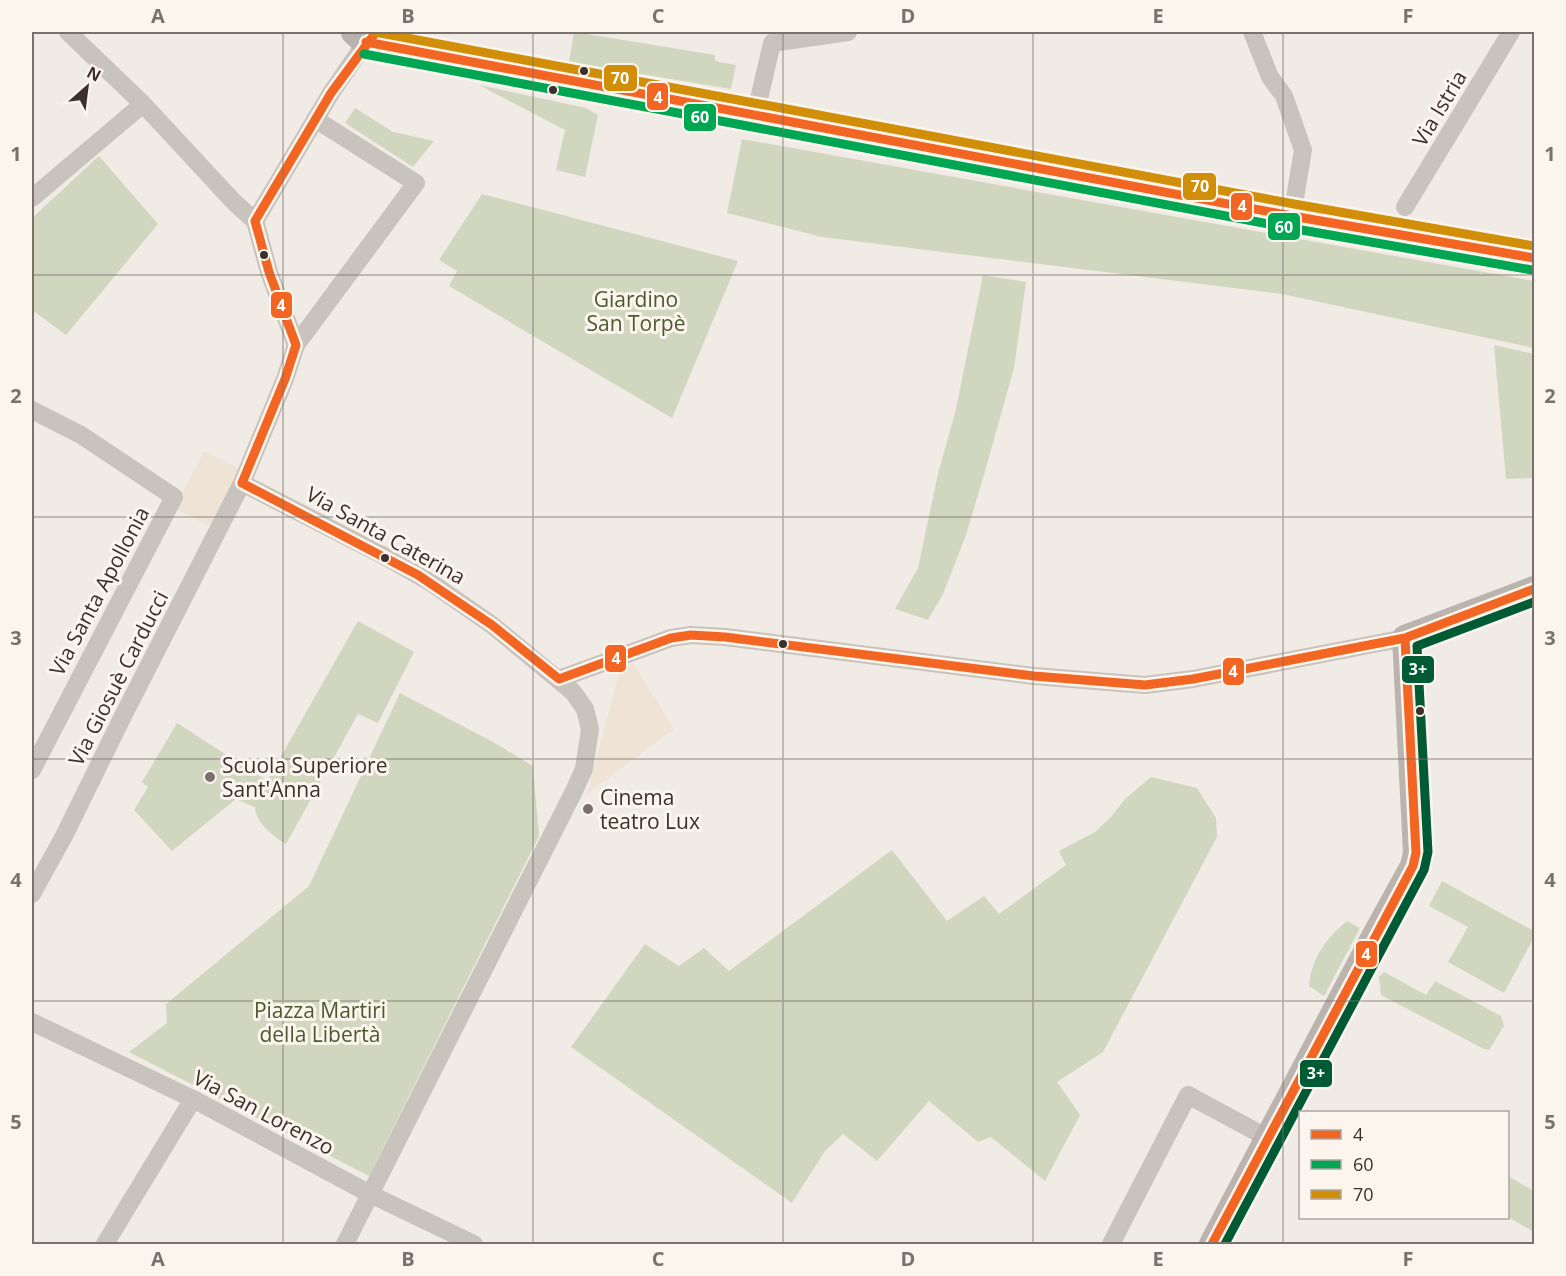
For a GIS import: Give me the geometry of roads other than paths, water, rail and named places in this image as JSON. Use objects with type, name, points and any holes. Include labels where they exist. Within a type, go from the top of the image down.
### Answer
[{"type":"main road","points":[[366,35],[755,116],[1292,216],[1534,258]]},
{"type":"street","points":[[68,32],[143,104],[234,202],[255,221],[269,272],[296,345]]},
{"type":"street","points":[[755,116],[772,43],[848,32]]},
{"type":"street","points":[[1252,32],[1270,77],[1284,96],[1303,150],[1292,216]]},
{"type":"street","name":"Via Istria","points":[[1406,207],[1511,32]]},
{"type":"street","points":[[255,221],[366,35]]},
{"type":"street","points":[[32,198],[143,104]]},
{"type":"street","name":"Via Giosuè Carducci","points":[[32,894],[64,836],[242,483],[285,379],[296,345],[416,183],[315,119]]},
{"type":"street","name":"Via Santa Apollonia","points":[[32,410],[81,435],[174,497],[32,770]]},
{"type":"street","name":"Via Santa Caterina","points":[[242,483],[418,574],[492,625],[580,699],[590,729],[584,769],[574,791],[372,1195]]},
{"type":"street","points":[[559,679],[671,638],[691,634],[1034,676],[1145,685],[1193,679],[1405,638],[1534,590]]},
{"type":"street","points":[[1212,1245],[1415,860],[1405,638]]},
{"type":"street","name":"Via San Lorenzo","points":[[32,1022],[193,1099],[372,1195],[474,1245]]},
{"type":"street","points":[[1111,1245],[1188,1095],[1268,1138]]},
{"type":"street","points":[[105,1245],[193,1099]]},
{"type":"street","points":[[345,1245],[372,1195]]},
{"type":"place","name":"Scuola Superiore Sant'Anna","points":[[210,777]]},
{"type":"place","name":"Cinema teatro Lux","points":[[588,809]]},
{"type":"park label","name":"Giardino San Torpè","points":[[636,311]]},
{"type":"park label","name":"Piazza Martiri della Libertà","points":[[320,1022]]}]
